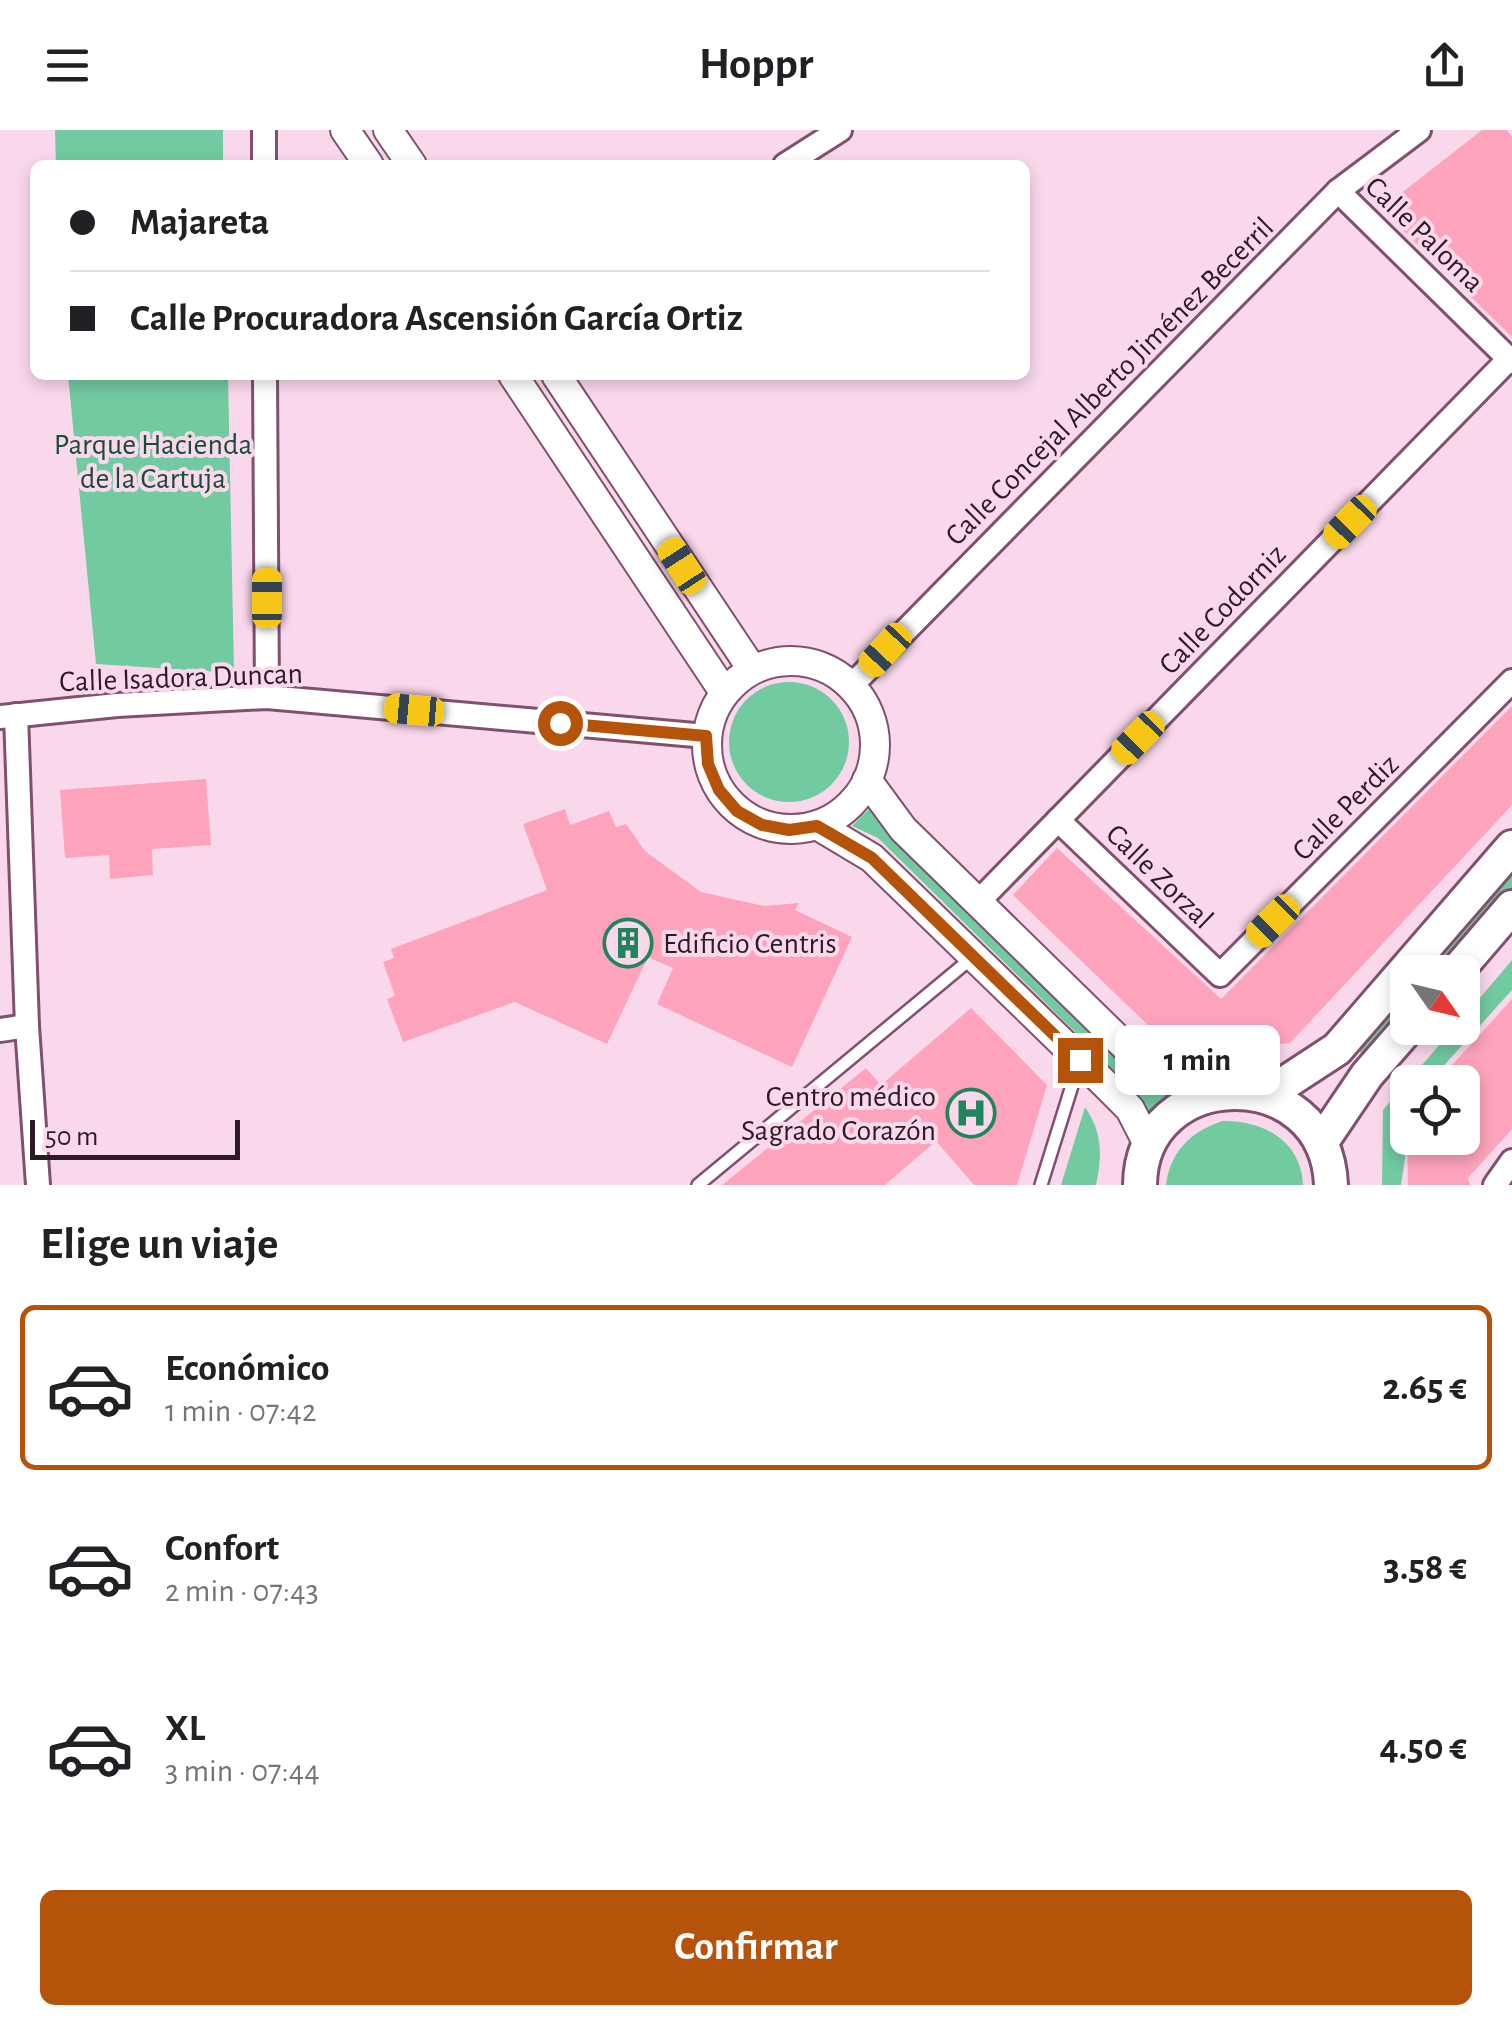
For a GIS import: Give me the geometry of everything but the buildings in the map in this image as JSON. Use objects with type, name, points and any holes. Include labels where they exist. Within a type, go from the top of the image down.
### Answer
[{"type":"main road","points":[[1265,1096],[1337,1049],[1512,847]]},
{"type":"main road","points":[[1471,955],[1512,907]]},
{"type":"main road","points":[[1322,1143],[1367,1075],[1393,1045]]},
{"type":"main road","points":[[1140,1185],[1149,1146],[1165,1123],[1187,1105],[1213,1094],[1239,1091],[1288,1106],[1322,1143],[1331,1185]]},
{"type":"street","points":[[264,130],[264,160]]},
{"type":"street","points":[[345,130],[366,160]]},
{"type":"street","points":[[388,130],[409,160]]},
{"type":"street","points":[[793,160],[840,130]]},
{"type":"street","name":"Calle Concejal Alberto Jiménez Becerril","points":[[852,685],[1338,191],[1419,130]]},
{"type":"street","name":"Calle Paloma","points":[[1338,191],[1511,360]]},
{"type":"street","name":"Calle Codorniz","points":[[978,902],[1511,360]]},
{"type":"street","points":[[265,380],[268,697]]},
{"type":"street","points":[[522,380],[724,692]]},
{"type":"street","points":[[559,380],[752,669]]},
{"type":"street","points":[[778,660],[805,661],[830,669],[852,685],[866,706],[874,730],[875,756],[868,780],[847,808],[817,826],[789,830],[762,825],[737,811],[713,777],[706,736],[712,713],[724,692],[752,669],[778,660]]},
{"type":"street","name":"Calle Perdiz","points":[[1220,975],[1512,681]]},
{"type":"street","name":"Calle Isadora Duncan","points":[[8,716],[268,697],[706,736]]},
{"type":"street","points":[[8,716],[38,1185]]},
{"type":"street","points":[[868,780],[902,829],[1132,1054],[1163,1078],[1213,1094]]},
{"type":"street","name":"Calle Zorzal","points":[[1058,820],[1220,975]]},
{"type":"street","points":[[817,826],[872,858],[974,956],[1130,1110],[1149,1146]]},
{"type":"street","points":[[0,1030],[27,1026]]},
{"type":"street","points":[[1495,1185],[1512,1161]]},
{"type":"lane","points":[[698,1185],[974,956]]},
{"type":"lane","points":[[1041,1185],[1080,1060]]},
{"type":"green space","points":[[55,130],[223,130],[223,160],[56,160]]},
{"type":"green space","name":"Parque Hacienda de la Cartuja","points":[[68,380],[228,380],[234,673],[96,664]]},
{"type":"green space","points":[[789,682],[812,686],[832,699],[845,719],[849,742],[845,765],[832,785],[812,798],[789,802],[766,798],[746,785],[733,765],[729,742],[733,719],[746,699],[766,686]]},
{"type":"green space","points":[[871,807],[885,831],[1137,1079],[1167,1096],[1146,1115],[1130,1086],[878,838],[852,826]]},
{"type":"green space","points":[[1512,873],[1512,888],[1452,955],[1440,955]]},
{"type":"green space","points":[[1512,960],[1512,990],[1480,1025],[1480,998]]},
{"type":"green space","points":[[1390,1012],[1390,1024],[1363,1054],[1357,1050]]},
{"type":"green space","points":[[1439,1045],[1462,1045],[1444,1065],[1422,1065]]},
{"type":"green space","points":[[1390,1102],[1390,1155],[1406,1155],[1401,1185],[1382,1185],[1383,1110]]},
{"type":"green space","points":[[1085,1107],[1100,1145],[1096,1185],[1061,1185]]},
{"type":"green space","points":[[1222,1121],[1251,1124],[1277,1136],[1295,1156],[1303,1185],[1166,1185],[1172,1162],[1184,1144]]},
{"type":"place","name":"Edificio Centris","points":[[628,943]]},
{"type":"place","name":"Centro médico Sagrado Corazón","points":[[971,1113]]},
{"type":"route","points":[[560,723],[706,736],[708,764],[719,790],[737,811],[762,825],[789,830],[817,826],[872,858],[1080,1060]]}]
